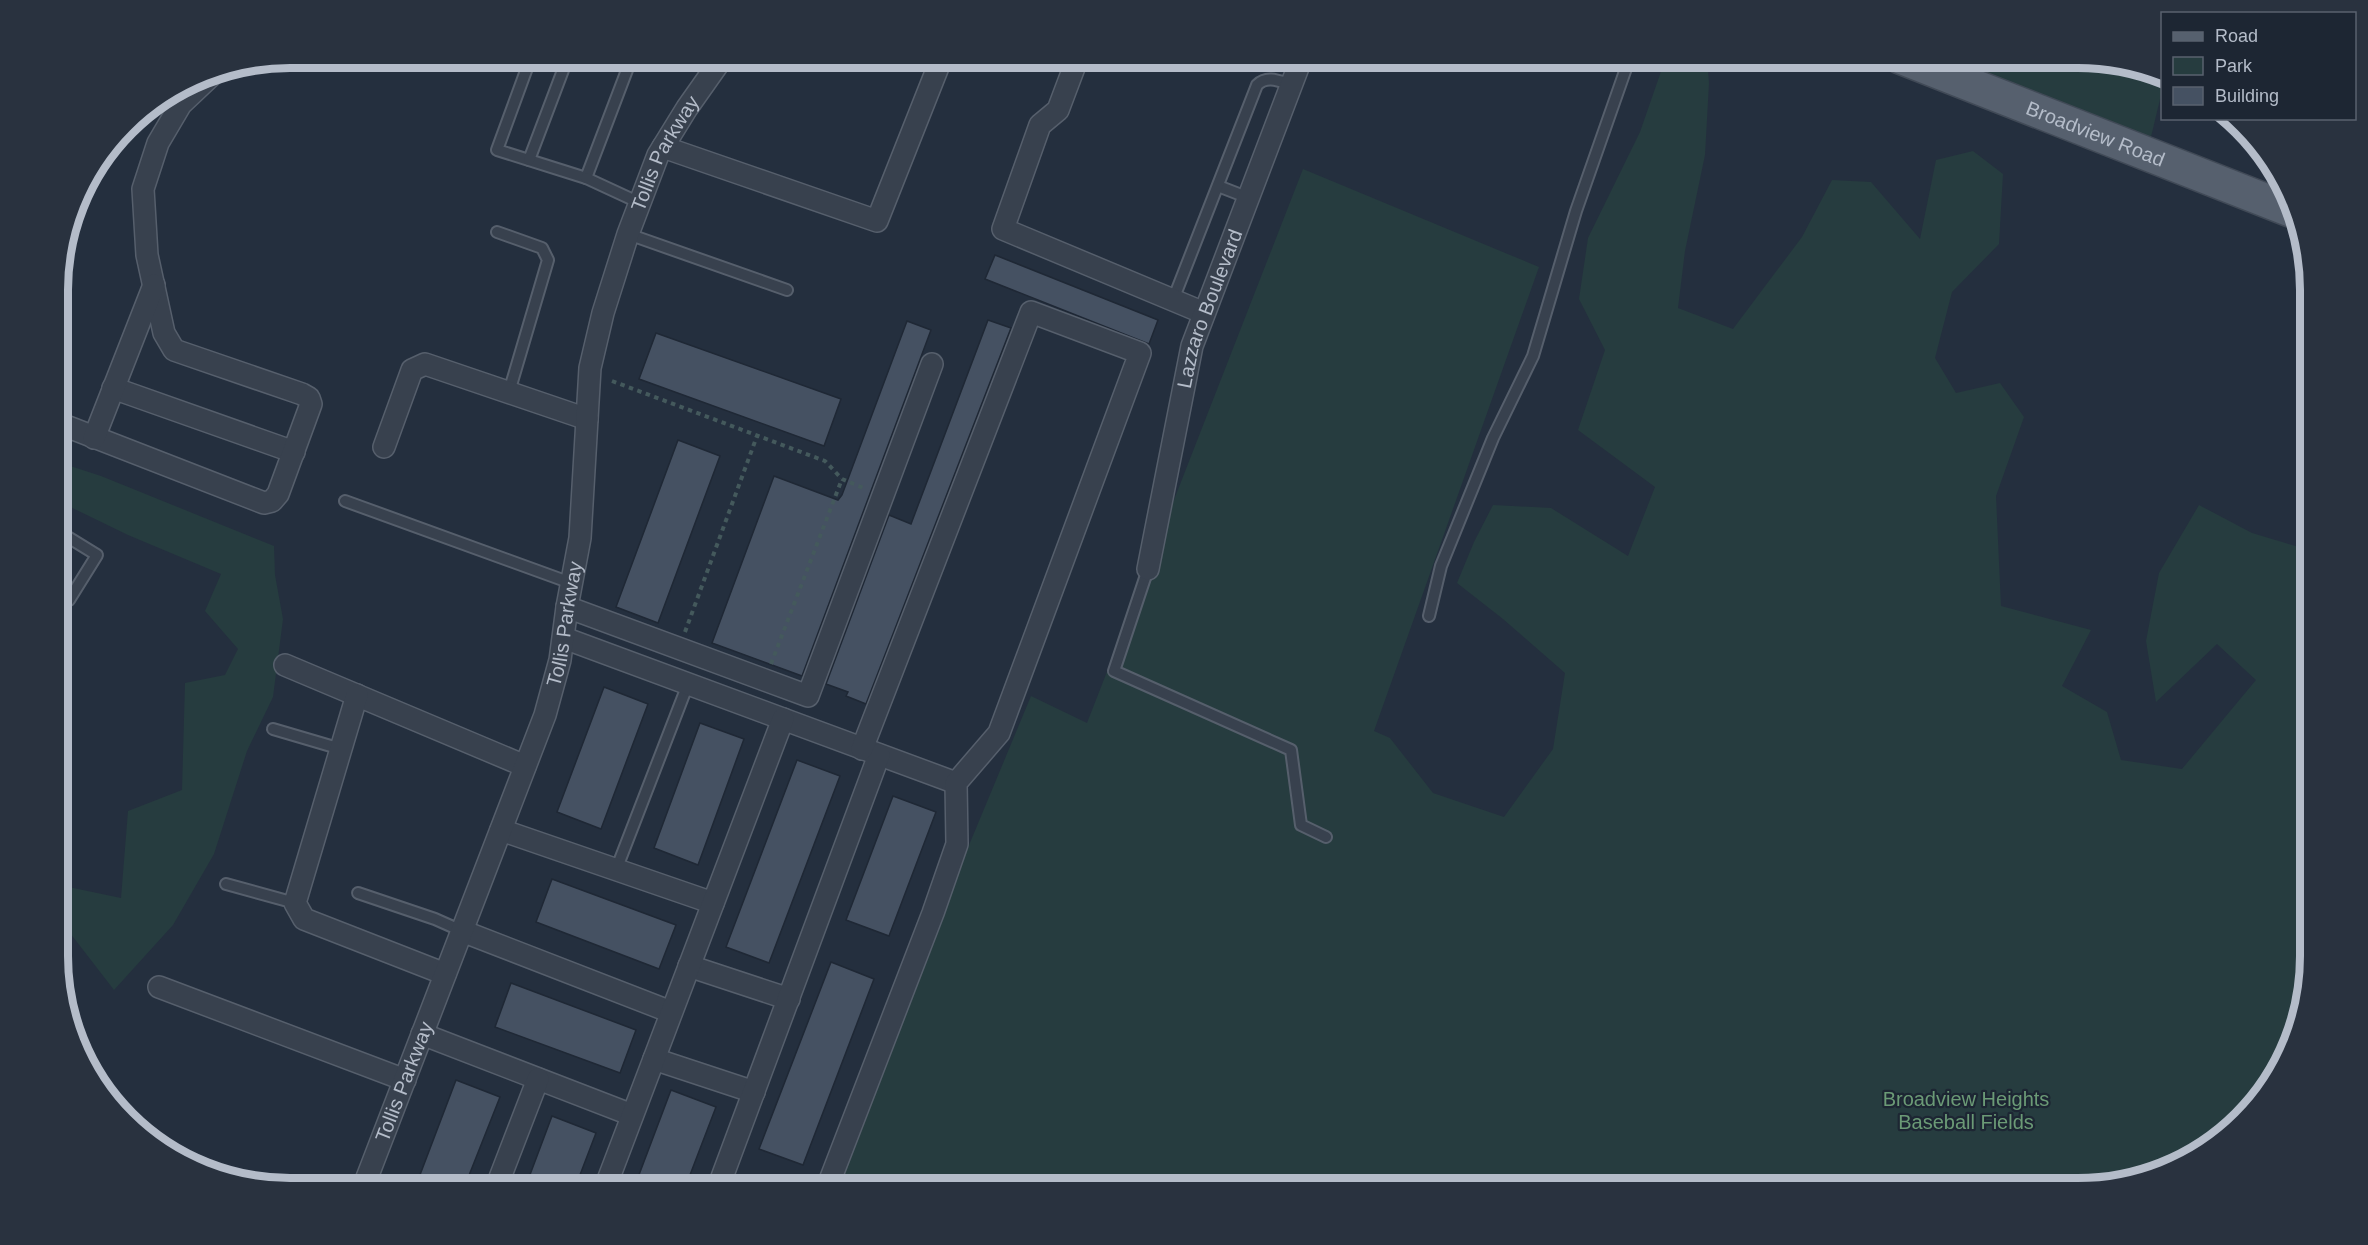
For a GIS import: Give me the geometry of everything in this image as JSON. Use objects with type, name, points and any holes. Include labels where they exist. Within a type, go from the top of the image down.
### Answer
[{"type":"main road","name":"Broadview Road","points":[[1928,68],[2285,208]]},
{"type":"street","name":"Tollis Parkway","points":[[367,1178],[545,715],[560,660],[580,538],[590,368],[603,313],[628,234],[663,147],[710,68]]},
{"type":"street","points":[[663,147],[877,221],[938,68]]},
{"type":"street","points":[[1074,68],[1058,110],[1040,125],[1003,229],[1204,313]]},
{"type":"street","name":"Lazzaro Boulevard","points":[[1148,569],[1192,346],[1298,68]]},
{"type":"street","points":[[68,427],[264,503],[272,501],[278,494],[311,404],[309,398],[174,350],[164,333],[147,255],[143,189],[158,143],[181,104],[201,86]]},
{"type":"street","points":[[94,438],[154,285]]},
{"type":"street","points":[[722,1178],[789,999],[871,752],[1031,312],[1140,353],[999,733],[956,783],[957,844],[933,914],[831,1178]]},
{"type":"street","points":[[384,447],[412,370],[424,364],[587,419]]},
{"type":"street","points":[[567,608],[808,696],[932,364]]},
{"type":"street","points":[[113,388],[294,452]]},
{"type":"street","points":[[564,638],[956,783]]},
{"type":"street","points":[[285,665],[525,766]]},
{"type":"street","points":[[357,695],[295,903],[304,919],[445,974]]},
{"type":"street","points":[[609,1178],[783,718]]},
{"type":"street","points":[[501,830],[713,903]]},
{"type":"street","points":[[462,931],[671,1012]]},
{"type":"street","points":[[689,966],[789,999]]},
{"type":"street","points":[[159,987],[405,1080]]},
{"type":"street","points":[[422,1034],[632,1115]]},
{"type":"street","points":[[654,1059],[754,1092]]},
{"type":"street","points":[[500,1178],[538,1079]]},
{"type":"lane","points":[[527,68],[496,150],[586,178],[640,203]]},
{"type":"lane","points":[[529,160],[564,68]]},
{"type":"lane","points":[[586,178],[628,68]]},
{"type":"lane","points":[[1429,616],[1441,566],[1493,438],[1533,356],[1576,212],[1626,68]]},
{"type":"lane","points":[[1173,300],[1257,85],[1269,78],[1292,85]]},
{"type":"lane","points":[[1218,186],[1249,198]]},
{"type":"lane","points":[[497,232],[542,248],[548,260],[509,392]]},
{"type":"lane","points":[[628,234],[787,291]]},
{"type":"lane","points":[[345,501],[571,584]]},
{"type":"lane","points":[[68,537],[97,555],[68,600]]},
{"type":"lane","points":[[1148,569],[1114,671],[1291,750],[1301,825],[1326,837]]},
{"type":"lane","points":[[616,870],[688,684]]},
{"type":"lane","points":[[273,729],[341,749]]},
{"type":"lane","points":[[226,884],[295,903]]},
{"type":"lane","points":[[358,892],[462,931]]},
{"type":"path","points":[[612,381],[825,461],[842,479],[883,496]]},
{"type":"path","points":[[679,648],[757,436]]},
{"type":"path","points":[[765,680],[842,479]]},
{"type":"green space","name":"Broadview Heights Baseball Fields","points":[[1662,68],[1708,68],[1705,155],[1685,251],[1678,308],[1733,329],[1802,237],[1832,180],[1871,182],[1920,239],[1936,160],[1973,151],[2003,174],[1999,244],[1952,292],[1935,358],[1956,393],[2000,383],[2024,417],[1996,496],[2001,606],[2091,630],[2062,686],[2107,712],[2121,760],[2182,769],[2256,680],[2217,644],[2156,702],[2146,641],[2159,573],[2199,505],[2252,533],[2299,547],[2300,544],[2299,984],[2284,1040],[2255,1091],[2214,1132],[2177,1155],[2136,1170],[2107,1176],[2078,1178],[839,1178],[930,939],[1031,696],[1087,723],[1303,169],[1539,267],[1374,731],[1390,738],[1433,793],[1504,817],[1553,749],[1565,673],[1457,583],[1493,505],[1551,508],[1628,556],[1655,487],[1578,430],[1605,350],[1579,299],[1588,238],[1640,132]]},
{"type":"green space","points":[[1971,68],[2107,69],[2161,83],[2161,95],[2150,141]]},
{"type":"green space","points":[[68,465],[101,476],[274,546],[275,575],[283,619],[273,697],[247,751],[214,854],[173,925],[114,990],[68,932],[68,887],[121,898],[128,811],[182,790],[185,683],[225,675],[238,649],[205,611],[221,574],[128,535],[68,506]]},
{"type":"building","points":[[995,255],[1158,320],[1149,344],[985,279]]},
{"type":"building","points":[[988,320],[1011,328],[866,704],[846,696],[848,692],[826,684],[889,515],[911,524]]},
{"type":"building","points":[[907,321],[931,330],[802,676],[712,643],[774,476],[838,500],[842,495]]},
{"type":"building","points":[[656,333],[841,399],[824,446],[639,379]]},
{"type":"building","points":[[678,440],[720,456],[658,623],[616,607]]},
{"type":"building","points":[[604,687],[648,704],[601,829],[557,812]]},
{"type":"building","points":[[700,723],[744,739],[698,865],[654,848]]},
{"type":"building","points":[[797,760],[840,776],[769,963],[726,947]]},
{"type":"building","points":[[893,796],[936,812],[889,936],[846,920]]},
{"type":"building","points":[[552,879],[676,925],[659,969],[536,922]]},
{"type":"building","points":[[831,962],[874,979],[803,1165],[759,1149]]},
{"type":"building","points":[[511,983],[636,1030],[620,1073],[495,1027]]},
{"type":"building","points":[[456,1080],[500,1097],[468,1178],[419,1178]]},
{"type":"building","points":[[671,1090],[716,1107],[689,1178],[638,1178]]},
{"type":"building","points":[[552,1116],[596,1133],[579,1178],[529,1178]]}]
